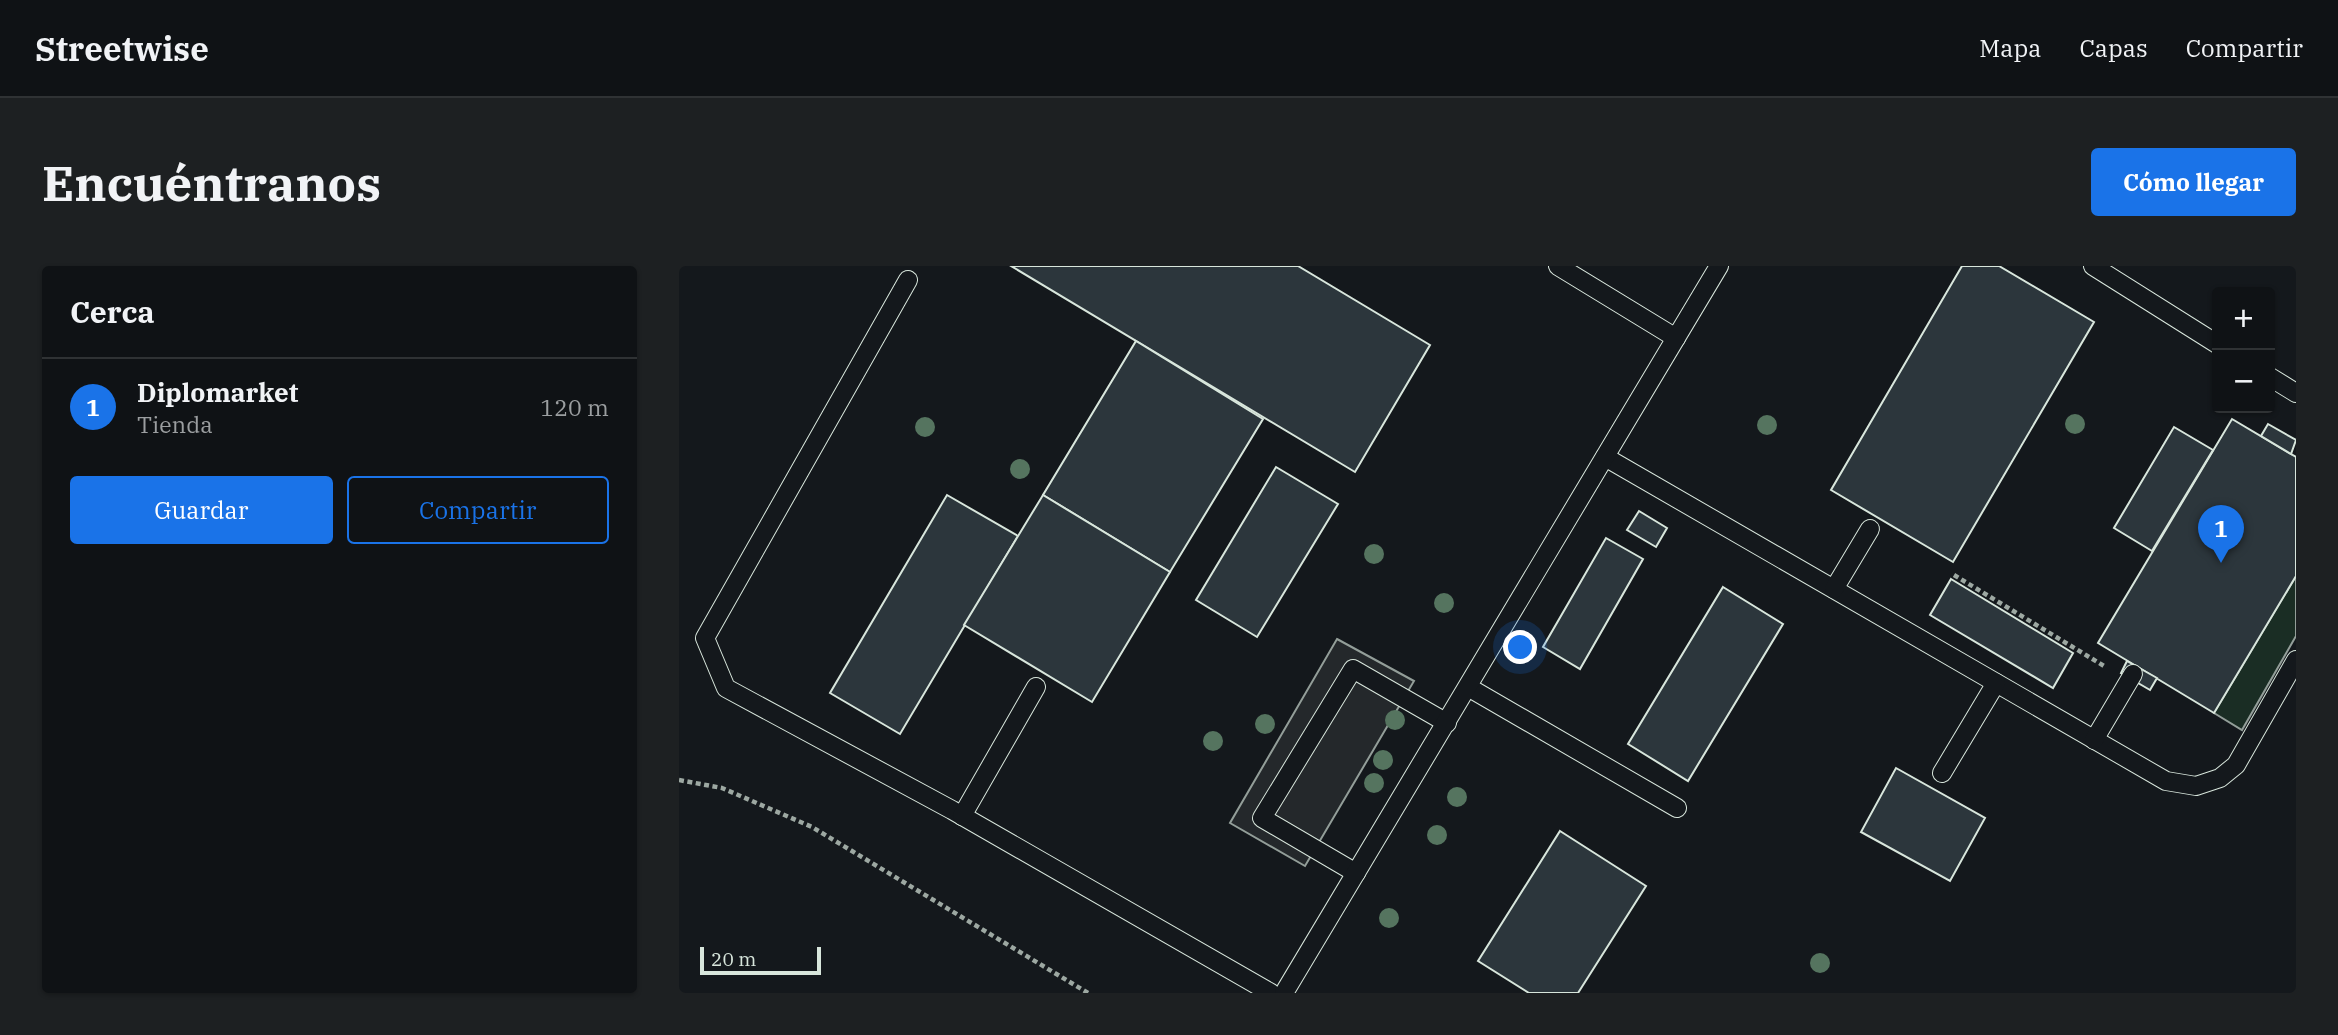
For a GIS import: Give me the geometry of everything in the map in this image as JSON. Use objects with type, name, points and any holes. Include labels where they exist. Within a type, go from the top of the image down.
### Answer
[{"type":"lane","points":[[1558,266],[1676,338]]},
{"type":"lane","points":[[1284,993],[1719,266]]},
{"type":"lane","points":[[2093,266],[2212,341]]},
{"type":"lane","points":[[908,280],[705,638],[726,688],[962,817],[1271,993]]},
{"type":"lane","points":[[2275,380],[2296,393]]},
{"type":"lane","points":[[1605,457],[2166,781],[2196,786],[2220,778],[2236,765],[2296,660]]},
{"type":"lane","points":[[1834,589],[1870,529]]},
{"type":"lane","points":[[1356,873],[1262,818],[1353,669],[1447,723]]},
{"type":"lane","points":[[2094,740],[2130,677]]},
{"type":"lane","points":[[1942,774],[1996,683]]},
{"type":"lane","points":[[962,817],[1036,687]]},
{"type":"lane","points":[[1468,687],[1677,808]]},
{"type":"path","points":[[1954,575],[2020,618],[2130,677]]},
{"type":"path","points":[[679,780],[722,788],[811,827],[1088,993]]},
{"type":"green space","points":[[2296,576],[2296,636],[2242,730],[2214,713]]},
{"type":"shaded area","points":[[1337,639],[1414,681],[1305,866],[1230,823]]},
{"type":"building","points":[[1011,266],[1298,266],[1430,345],[1355,472]]},
{"type":"building","points":[[1962,266],[1999,266],[2094,322],[1953,562],[1831,490]]},
{"type":"building","points":[[1136,341],[1263,419],[1170,572],[1043,495]]},
{"type":"building","points":[[2232,419],[2296,457],[2296,576],[2214,713],[2098,643]]},
{"type":"building","points":[[2268,424],[2296,440],[2291,454],[2261,436]]},
{"type":"building","points":[[2174,427],[2213,450],[2152,551],[2114,528]]},
{"type":"building","points":[[1276,467],[1338,504],[1257,637],[1196,600]]},
{"type":"building","points":[[947,495],[1018,536],[900,734],[830,693]]},
{"type":"building","points":[[1043,495],[1170,572],[1092,702],[964,625]]},
{"type":"building","points":[[1639,511],[1667,528],[1656,547],[1627,530]]},
{"type":"building","points":[[1606,538],[1643,559],[1580,669],[1543,647]]},
{"type":"building","points":[[1951,579],[2073,653],[2053,688],[1930,615]]},
{"type":"building","points":[[1723,587],[1783,624],[1688,781],[1628,744]]},
{"type":"building","points":[[2127,661],[2157,678],[2150,690],[2121,673]]},
{"type":"building","points":[[1896,768],[1985,818],[1950,881],[1861,832]]},
{"type":"building","points":[[1560,831],[1646,886],[1578,993],[1529,993],[1478,961]]},
{"type":"place","name":"Diplomarket","points":[[2221,563]]}]
